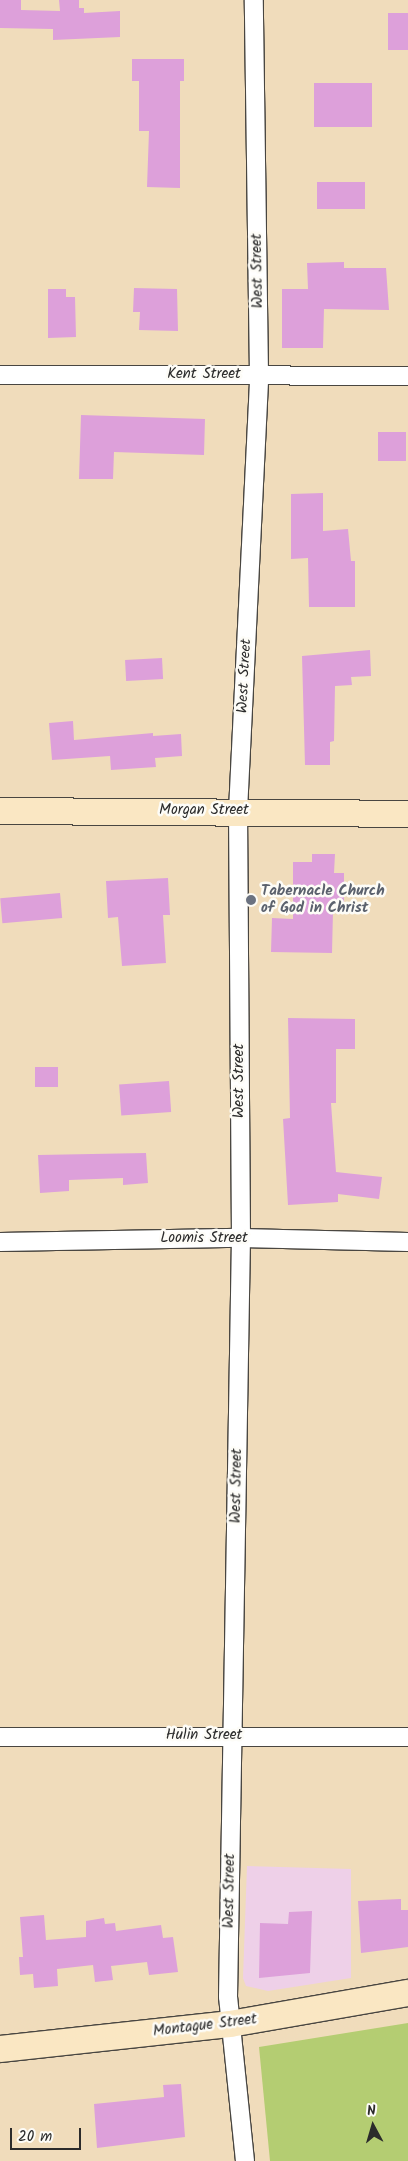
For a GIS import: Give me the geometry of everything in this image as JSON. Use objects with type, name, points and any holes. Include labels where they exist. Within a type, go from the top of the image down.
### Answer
[{"type":"street","name":"West Street","points":[[244,2161],[230,2024],[241,1238],[238,811],[259,375],[254,0]]},
{"type":"street","name":"Kent Street","points":[[0,374],[408,376]]},
{"type":"street","name":"Morgan Street","points":[[0,811],[238,811],[408,814]]},
{"type":"street","name":"Loomis Street","points":[[0,1242],[241,1238],[408,1242]]},
{"type":"street","name":"Hulin Street","points":[[0,1737],[408,1737]]},
{"type":"street","name":"Montague Street","points":[[0,2049],[230,2024],[408,1993]]},
{"type":"shaded area","points":[[247,1866],[351,1869],[351,1978],[268,1991],[246,1986],[243,1978]]},
{"type":"green space","points":[[408,2023],[408,2161],[270,2161],[259,2047]]},
{"type":"building","points":[[0,0],[21,0],[21,10],[60,11],[59,0],[79,0],[79,8],[84,8],[84,13],[120,11],[120,37],[53,40],[53,29],[0,28]]},
{"type":"building","points":[[388,13],[408,13],[408,50],[388,50]]},
{"type":"building","points":[[132,59],[184,59],[184,81],[180,81],[180,188],[147,187],[149,131],[139,131],[139,81],[132,81]]},
{"type":"building","points":[[314,83],[372,83],[372,127],[314,127]]},
{"type":"building","points":[[317,182],[365,182],[365,209],[317,209]]},
{"type":"building","points":[[344,262],[344,268],[386,268],[389,310],[324,309],[323,348],[282,348],[282,289],[308,289],[307,263]]},
{"type":"building","points":[[134,288],[177,289],[178,331],[139,330],[140,312],[133,312]]},
{"type":"building","points":[[48,289],[66,289],[66,297],[75,297],[76,337],[48,338]]},
{"type":"building","points":[[81,415],[205,419],[204,455],[114,452],[113,479],[79,479]]},
{"type":"building","points":[[378,432],[406,432],[406,461],[378,461]]},
{"type":"building","points":[[323,493],[323,531],[348,529],[351,561],[355,561],[355,607],[309,607],[308,558],[291,559],[291,494]]},
{"type":"building","points":[[370,650],[371,676],[351,677],[352,685],[335,686],[334,741],[330,742],[330,765],[305,765],[302,656]]},
{"type":"building","points":[[162,658],[163,679],[126,681],[125,660]]},
{"type":"building","points":[[73,721],[74,740],[153,733],[153,736],[181,734],[182,756],[155,758],[156,767],[111,770],[110,756],[52,760],[49,723]]},
{"type":"building","points":[[312,854],[335,854],[334,873],[344,873],[344,911],[333,911],[332,953],[271,952],[272,918],[293,919],[293,862],[312,862]]},
{"type":"building","points":[[168,878],[170,915],[163,915],[166,963],[122,966],[118,917],[108,918],[106,881]]},
{"type":"building","points":[[60,893],[62,918],[2,923],[0,898]]},
{"type":"building","points":[[288,1018],[355,1019],[355,1049],[336,1049],[336,1103],[331,1103],[336,1172],[382,1177],[379,1199],[338,1194],[338,1202],[288,1205],[283,1119],[290,1118]]},
{"type":"building","points":[[35,1067],[58,1067],[58,1087],[35,1087]]},
{"type":"building","points":[[169,1081],[171,1112],[121,1115],[119,1084]]},
{"type":"building","points":[[146,1153],[148,1183],[123,1185],[123,1178],[69,1180],[69,1191],[40,1193],[38,1155]]},
{"type":"building","points":[[401,1899],[401,1910],[408,1910],[408,1947],[361,1953],[358,1901]]},
{"type":"building","points":[[312,1911],[310,1973],[259,1978],[260,1923],[288,1924],[289,1912]]},
{"type":"building","points":[[44,1915],[46,1940],[86,1937],[86,1921],[104,1918],[105,1924],[115,1923],[116,1931],[161,1925],[163,1938],[173,1937],[178,1972],[149,1975],[147,1962],[111,1966],[113,1980],[95,1982],[93,1965],[57,1969],[58,1986],[34,1988],[33,1974],[20,1975],[19,1957],[23,1957],[20,1917]]},
{"type":"building","points":[[181,2084],[185,2137],[97,2148],[94,2104],[164,2097],[163,2085]]},
{"type":"place","name":"Tabernacle Church of God in Christ","points":[[251,900]]}]
